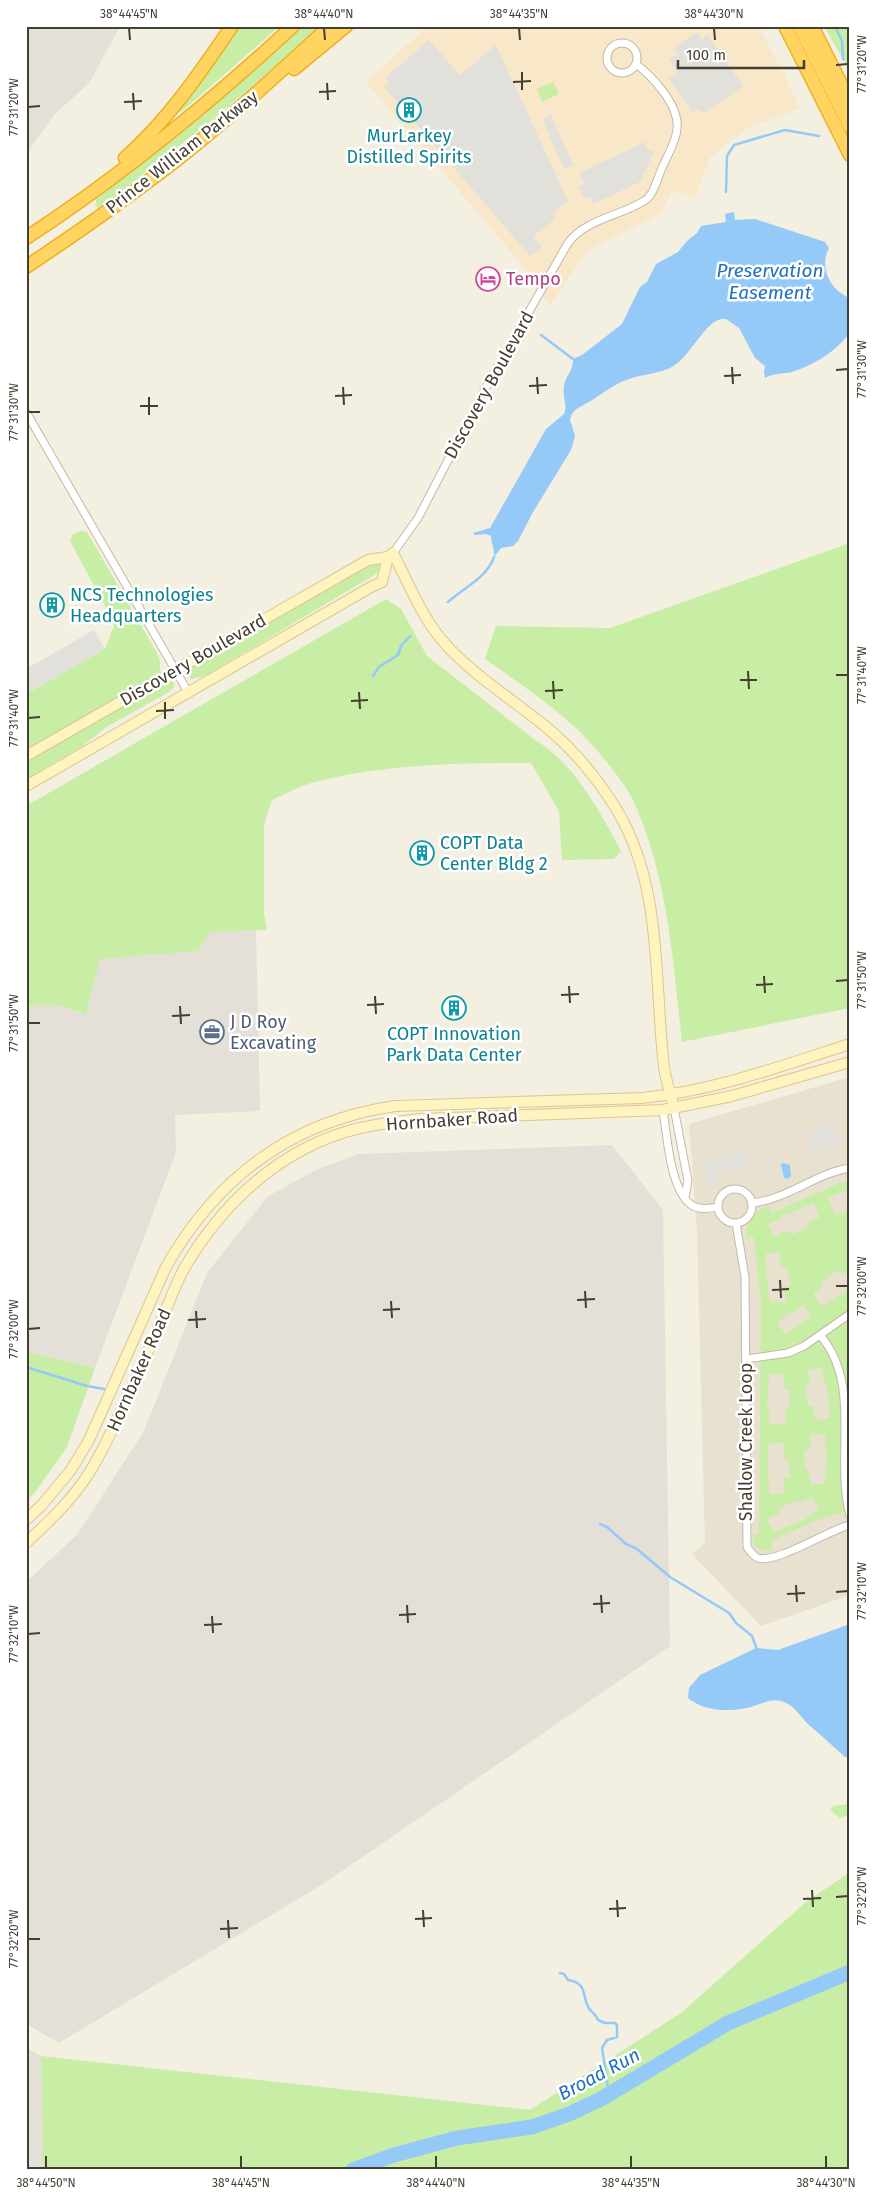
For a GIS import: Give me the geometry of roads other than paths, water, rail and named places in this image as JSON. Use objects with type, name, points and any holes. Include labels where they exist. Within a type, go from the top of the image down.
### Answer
[{"type":"highway","points":[[65,211],[161,123],[200,73],[232,26]]},
{"type":"highway","name":"Prince William Parkway","points":[[26,238],[172,131],[293,26]]},
{"type":"highway","name":"Prince William Parkway","points":[[26,267],[115,206],[229,116],[330,26]]},
{"type":"highway","points":[[229,116],[310,57],[346,26]]},
{"type":"highway","points":[[777,26],[812,82]]},
{"type":"highway","points":[[785,26],[850,155]]},
{"type":"highway","points":[[799,26],[850,127]]},
{"type":"highway","points":[[812,26],[850,102]]},
{"type":"main road","name":"Discovery Boulevard","points":[[26,756],[368,560],[390,555],[382,582],[26,786]]},
{"type":"main road","points":[[390,555],[432,628],[442,641],[459,658],[563,743],[591,773],[618,813],[630,837],[645,885],[656,966],[666,1095],[663,1110]]},
{"type":"main road","name":"Hornbaker Road","points":[[26,1520],[42,1505],[71,1470],[89,1440],[145,1314],[180,1243],[194,1222],[218,1194],[237,1176],[281,1144],[320,1125],[368,1110],[395,1106],[666,1095],[748,1077],[850,1044]]},
{"type":"main road","name":"Hornbaker Road","points":[[26,1542],[52,1519],[82,1484],[96,1462],[184,1268],[215,1223],[247,1188],[302,1150],[342,1133],[385,1123],[420,1119],[663,1110],[732,1096],[850,1062]]},
{"type":"main road","points":[[666,1095],[674,1108]]},
{"type":"main road","points":[[145,1314],[161,1322]]},
{"type":"street","name":"Discovery Boulevard","points":[[620,43],[628,44],[637,55],[636,64],[630,71],[617,72],[608,63],[609,50],[620,43]]},
{"type":"street","name":"Discovery Boulevard","points":[[390,555],[418,518],[478,403],[568,243],[585,228],[643,202],[652,192],[676,135],[677,122],[668,100],[658,84],[636,64]]},
{"type":"street","points":[[26,412],[188,692]]},
{"type":"street","points":[[674,1108],[688,1181],[685,1197]]},
{"type":"street","points":[[663,1110],[676,1185],[695,1207],[701,1209],[718,1207]]},
{"type":"street","points":[[752,1203],[764,1201],[831,1173],[850,1168]]},
{"type":"street","points":[[734,1189],[744,1192],[752,1203],[750,1215],[742,1222],[736,1223],[722,1217],[718,1207],[721,1197],[729,1190],[734,1189]]},
{"type":"street","name":"Shallow Creek Loop","points":[[736,1223],[745,1277],[747,1547],[753,1555],[760,1558],[776,1557],[850,1525]]},
{"type":"street","points":[[746,1359],[788,1353],[820,1335],[850,1314]]},
{"type":"street","points":[[820,1335],[833,1353],[842,1386],[846,1431],[845,1469],[850,1515]]},
{"type":"water","name":"Preservation Easement","points":[[734,212],[735,220],[755,219],[825,242],[829,248],[825,265],[830,281],[837,290],[850,300],[850,332],[839,345],[817,361],[792,372],[775,374],[765,378],[765,366],[755,358],[739,328],[726,319],[719,320],[712,324],[684,357],[670,368],[634,377],[613,386],[573,413],[570,420],[575,436],[571,450],[533,512],[518,541],[513,546],[501,548],[494,557],[491,536],[486,534],[475,535],[473,533],[490,528],[546,429],[564,414],[564,386],[573,359],[582,355],[622,324],[640,287],[647,282],[656,264],[678,252],[697,233],[701,226],[726,222],[725,214]]},
{"type":"water","points":[[783,1163],[790,1165],[791,1176],[788,1179],[784,1178],[781,1165]]},
{"type":"water","points":[[850,1624],[850,1758],[845,1757],[810,1726],[794,1708],[781,1701],[772,1701],[747,1708],[724,1710],[701,1706],[688,1698],[689,1688],[700,1675],[756,1648],[778,1650]]},
{"type":"waterway","points":[[835,26],[842,41],[843,59]]},
{"type":"waterway","points":[[726,192],[727,156],[734,145],[785,130],[819,136]]},
{"type":"waterway","points":[[541,335],[573,359]]},
{"type":"waterway","points":[[448,602],[480,577],[491,564],[494,557]]},
{"type":"waterway","points":[[373,676],[379,667],[398,655],[401,646],[410,636]]},
{"type":"waterway","points":[[26,1367],[87,1386],[104,1389]]},
{"type":"waterway","points":[[600,1524],[607,1527],[626,1544],[637,1549],[670,1577],[729,1613],[736,1623],[752,1636],[757,1650]]},
{"type":"waterway","name":"Broad Run","points":[[353,2170],[394,2155],[457,2138],[532,2127],[569,2114],[601,2099],[728,2023],[850,1972]]},
{"type":"waterway","points":[[560,1973],[564,1974],[568,1980],[574,1981],[581,1986],[588,2007],[598,2020],[617,2025],[617,2037],[607,2040],[602,2048],[609,2094]]},
{"type":"place","name":"MurLarkey Distilled Spirits","points":[[409,110]]},
{"type":"place","name":"Tempo","points":[[488,279]]},
{"type":"place","name":"NCS Technologies Headquarters","points":[[52,605]]},
{"type":"place","name":"COPT Data Center Bldg 2","points":[[422,853]]},
{"type":"place","name":"COPT Innovation Park Data Center","points":[[454,1008]]},
{"type":"place","name":"J D Roy Excavating","points":[[212,1032]]}]
